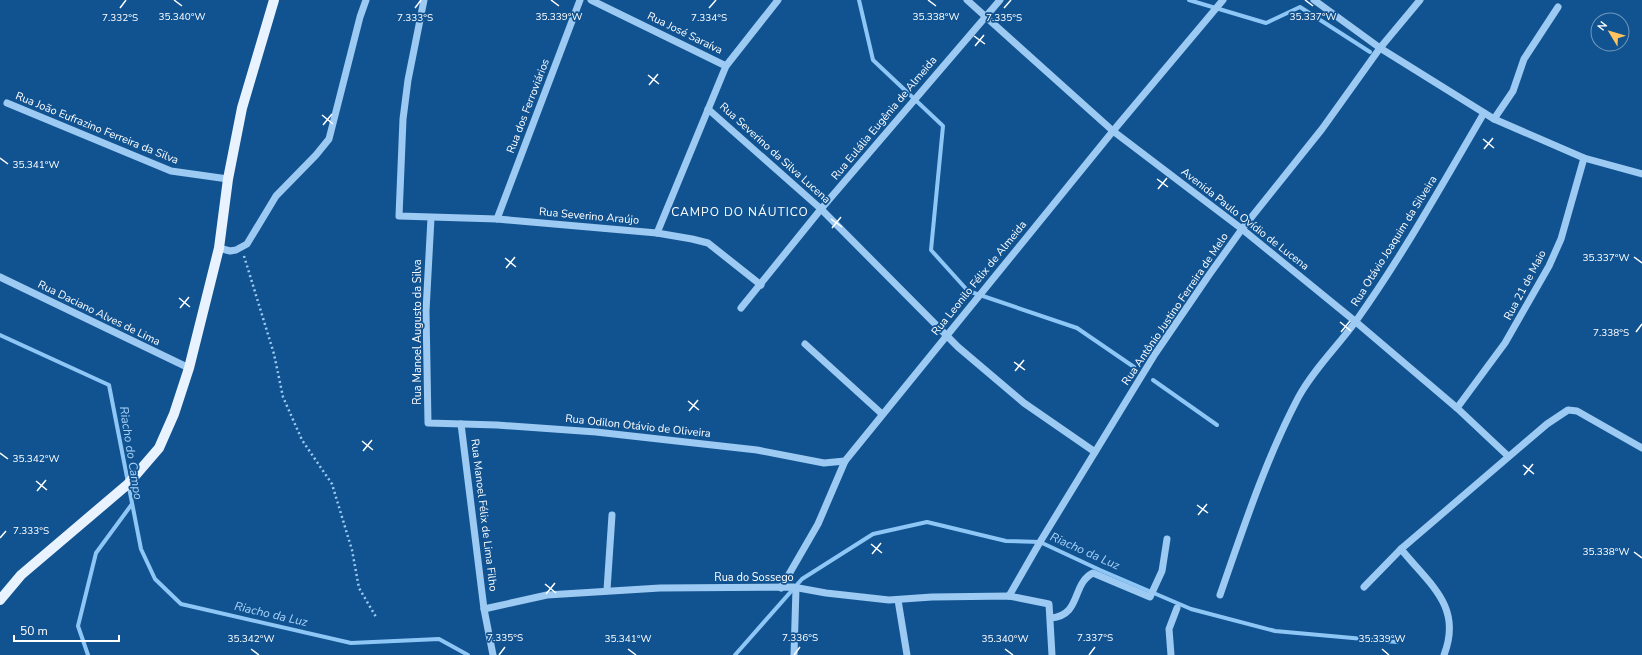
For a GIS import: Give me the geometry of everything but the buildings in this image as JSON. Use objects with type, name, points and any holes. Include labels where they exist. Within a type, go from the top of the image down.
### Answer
[{"type":"main road","points":[[0,600],[21,575],[128,484],[158,448],[174,414],[189,368],[219,248],[228,178],[242,108],[274,0]]},
{"type":"street","points":[[219,248],[230,251],[242,248],[251,238],[276,196],[316,155],[329,139],[360,16],[366,0]]},
{"type":"street","name":"Rua Severino Araújo","points":[[424,0],[408,80],[403,119],[399,216],[497,219],[657,233],[708,243],[761,284]]},
{"type":"street","name":"Rua dos Ferroviários","points":[[497,219],[580,0]]},
{"type":"street","name":"Rua José Saraíva","points":[[591,0],[726,66]]},
{"type":"street","points":[[657,233],[726,66],[778,0]]},
{"type":"street","name":"Avenida Paulo Ovídio de Lucena","points":[[967,0],[1113,131],[1242,229],[1356,322],[1457,408],[1508,456]]},
{"type":"street","name":"Rua Eulália Eugênia de Almeida","points":[[741,308],[821,208],[1000,0]]},
{"type":"street","name":"Rua Leonilo Félix de Almeida","points":[[781,588],[821,516],[845,461],[1113,131],[1223,0]]},
{"type":"street","points":[[1314,0],[1380,48],[1494,119],[1584,158],[1642,174]]},
{"type":"street","name":"Rua Antônio Justino Ferreira de Melo","points":[[1009,596],[1155,354],[1242,229],[1322,129],[1380,48],[1420,0]]},
{"type":"street","points":[[1494,119],[1513,91],[1524,59],[1558,7]]},
{"type":"street","name":"Rua João Eufrazino Ferreira da Silva","points":[[7,103],[170,171],[228,178]]},
{"type":"street","name":"Rua Severino da Silva Lucena","points":[[708,109],[821,208],[948,334],[958,347],[1024,403],[1095,452]]},
{"type":"street","name":"Rua Otávio Joaquim da Silveira","points":[[1220,595],[1262,478],[1298,398],[1318,369],[1356,322],[1438,194],[1484,113]]},
{"type":"street","name":"Rua 21 de Maio","points":[[1457,408],[1505,344],[1548,266],[1561,239],[1584,158]]},
{"type":"street","name":"Rua Manoel Augusto da Silva","points":[[428,423],[426,311],[431,218]]},
{"type":"street","name":"Rua Daciano Alves de Lima","points":[[0,277],[189,368]]},
{"type":"street","points":[[805,344],[882,414]]},
{"type":"street","points":[[1364,587],[1401,549],[1508,456],[1547,424],[1570,410],[1577,411],[1642,448]]},
{"type":"street","name":"Rua Odilon Otávio de Oliveira","points":[[428,423],[497,425],[596,432],[757,450],[824,463],[845,461]]},
{"type":"street","name":"Rua Manoel Félix de Lima Filho","points":[[461,424],[484,609],[493,655]]},
{"type":"street","points":[[607,590],[612,515]]},
{"type":"street","points":[[1052,655],[1050,618],[1062,617],[1068,612],[1086,576],[1093,573],[1150,597],[1162,571],[1167,539]]},
{"type":"street","points":[[1401,549],[1442,598],[1449,612],[1449,641],[1444,655]]},
{"type":"street","name":"Rua do Sossego","points":[[484,609],[547,595],[607,590],[660,588],[796,588],[826,593],[898,600],[932,597],[1009,596],[1049,604],[1050,618]]},
{"type":"street","points":[[794,655],[796,588]]},
{"type":"street","points":[[898,600],[907,655]]},
{"type":"street","points":[[1171,655],[1169,630],[1178,608]]},
{"type":"path","points":[[242,248],[274,354],[283,397],[302,440],[332,484],[352,550],[358,588],[376,617]]},
{"type":"waterway","points":[[859,0],[873,60],[943,126],[931,250],[968,291],[1077,328],[1134,367]]},
{"type":"waterway","points":[[1189,0],[1266,23],[1300,7],[1370,52]]},
{"type":"waterway","name":"Riacho da Luz","points":[[0,335],[109,385],[141,549],[155,579],[181,604],[351,643],[439,639],[468,655]]},
{"type":"waterway","points":[[1153,380],[1217,425]]},
{"type":"waterway","name":"Riacho do Campo","points":[[88,655],[78,626],[96,553],[132,504]]},
{"type":"waterway","name":"Riacho da Luz","points":[[735,655],[802,579],[873,534],[927,522],[1006,541],[1040,542],[1100,570],[1191,609],[1275,631],[1397,642]]},
{"type":"district","name":"CAMPO DO NÁUTICO","points":[[740,212]]}]
